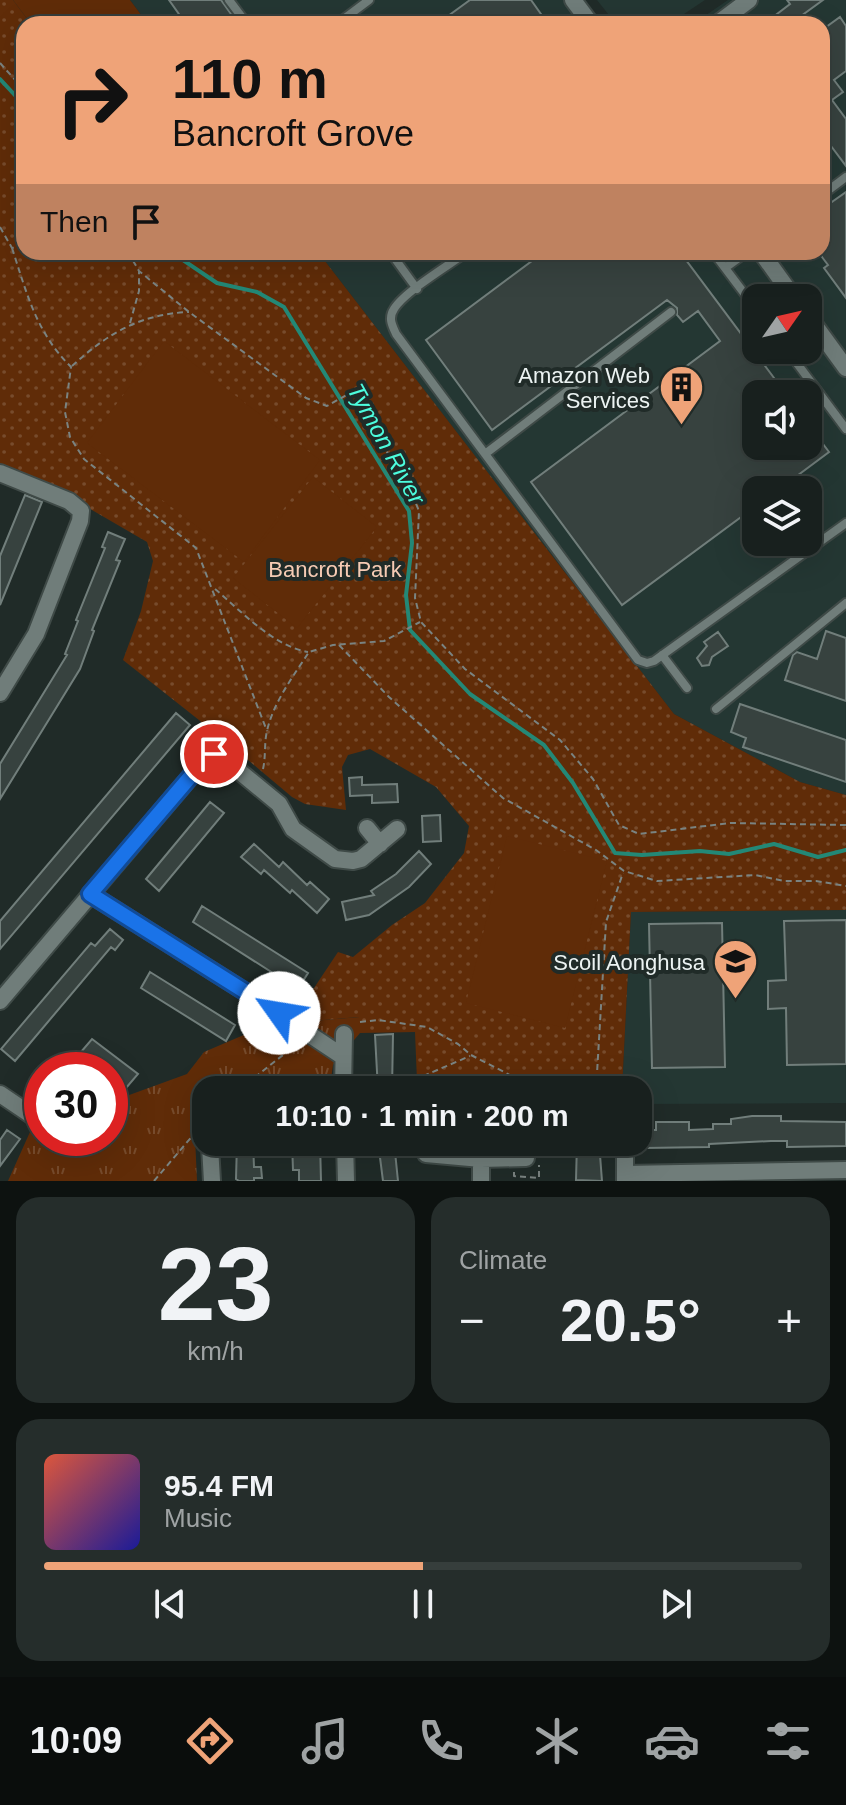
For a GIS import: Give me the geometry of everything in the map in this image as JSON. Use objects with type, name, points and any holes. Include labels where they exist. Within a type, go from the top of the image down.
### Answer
[{"type":"street","points":[[728,16],[749,0]]},
{"type":"street","points":[[767,260],[784,284]]},
{"type":"street","points":[[822,334],[844,362]]},
{"type":"street","points":[[0,473],[69,501],[81,511],[80,521],[36,634],[0,693]]},
{"type":"street","points":[[0,1001],[208,756],[214,754],[222,757],[279,804],[293,829],[335,859],[361,859],[397,829]]},
{"type":"street","points":[[367,828],[380,844]]},
{"type":"street","points":[[90,894],[342,1056]]},
{"type":"street","points":[[343,1076],[344,1034]]},
{"type":"street","points":[[0,1094],[24,1110]]},
{"type":"street","points":[[210,1156],[212,1181]]},
{"type":"street","points":[[345,1156],[346,1181]]},
{"type":"street","points":[[448,1156],[526,1158]]},
{"type":"street","points":[[625,1156],[625,1178],[820,1176],[846,1170]]},
{"type":"street","points":[[481,1159],[481,1181]]},
{"type":"lane","points":[[348,16],[369,0]]},
{"type":"lane","points":[[396,260],[417,289]]},
{"type":"lane","points":[[455,260],[392,311],[390,322],[638,660],[647,663],[662,655],[846,523]]},
{"type":"lane","points":[[719,260],[742,290]]},
{"type":"lane","points":[[725,268],[736,260]]},
{"type":"lane","points":[[485,454],[671,312]]},
{"type":"lane","points":[[797,364],[846,429]]},
{"type":"lane","points":[[716,709],[846,603]]},
{"type":"lane","points":[[662,655],[687,688]]},
{"type":"path","points":[[0,63],[16,81]]},
{"type":"path","points":[[0,227],[12,248],[36,320],[46,339],[71,367]]},
{"type":"path","points":[[12,248],[16,248]]},
{"type":"path","points":[[133,260],[139,271],[189,312],[306,398],[327,406],[350,393],[410,489],[419,511],[415,598],[421,622],[465,669],[560,740],[593,779],[614,819],[628,831],[639,834],[761,822],[846,825]]},
{"type":"path","points":[[130,324],[139,291],[139,271]]},
{"type":"path","points":[[189,312],[163,313],[130,324],[90,349],[71,367],[65,412],[70,437],[84,459],[196,548],[267,731],[267,751],[261,775]]},
{"type":"path","points":[[212,587],[261,627],[295,649],[309,652],[339,645],[384,641],[421,622]]},
{"type":"path","points":[[339,645],[389,697],[503,798],[596,850],[624,871],[657,881],[755,875],[784,881],[816,881],[846,886]]},
{"type":"path","points":[[267,731],[294,673],[309,652]]},
{"type":"path","points":[[597,1076],[606,922],[624,871]]},
{"type":"path","points":[[360,1022],[378,1020],[427,1027],[512,1076]]},
{"type":"path","points":[[256,1076],[299,1042]]},
{"type":"path","points":[[423,1076],[471,1055]]},
{"type":"path","points":[[154,1181],[192,1136]]},
{"type":"shaded area","points":[[130,0],[563,0],[575,16],[142,16]]},
{"type":"shaded area","points":[[597,0],[705,0],[681,16],[610,16]]},
{"type":"shaded area","points":[[728,0],[846,0],[846,795],[800,782],[674,714],[324,260],[830,260],[830,16],[705,16]]},
{"type":"shaded area","name":"Scoil Aonghusa","points":[[846,910],[846,1103],[652,1104],[652,1076],[623,1076],[631,912]]},
{"type":"green space","name":"Bancroft Park","points":[[0,0],[13,0],[25,16],[16,16],[16,260],[324,260],[674,714],[800,782],[846,795],[846,910],[631,912],[623,1076],[417,1076],[415,1032],[360,1033],[359,1017],[312,1021],[298,1012],[338,952],[353,957],[425,903],[464,853],[469,826],[436,787],[370,749],[348,755],[342,767],[346,810],[305,804],[292,797],[123,660],[141,611],[153,561],[147,542],[73,499],[0,465]]},
{"type":"green space","points":[[13,0],[130,0],[142,16],[25,16]]},
{"type":"green space","points":[[164,341],[320,460],[244,562],[87,443]]},
{"type":"green space","points":[[313,477],[377,527],[297,628],[233,578]]},
{"type":"green space","points":[[507,836],[607,861],[565,1028],[466,1003]]},
{"type":"green space","points":[[298,1012],[312,1021],[360,1017],[360,1033],[333,1065],[331,1076],[192,1076],[192,1156],[196,1156],[197,1181],[8,1181],[24,1145],[24,1156],[128,1156],[128,1095],[187,1074],[204,1052]]},
{"type":"building","points":[[169,0],[221,0],[232,16],[180,16]]},
{"type":"building","points":[[470,0],[531,0],[542,16],[448,16]]},
{"type":"building","points":[[787,0],[823,0],[801,16],[774,16],[790,4]]},
{"type":"building","points":[[840,17],[846,26],[846,71],[834,80],[843,92],[832,100],[846,119],[846,166],[830,147],[830,24]]},
{"type":"building","points":[[846,192],[846,298],[824,268],[828,265],[824,260],[830,260],[830,203]]},
{"type":"building","name":"Amazon Web Services","points":[[533,260],[686,260],[742,335],[742,364],[764,364],[776,380],[742,380],[742,460],[818,460],[797,476],[742,476],[742,516],[622,605],[531,482],[720,341],[698,311],[683,322],[677,315],[677,308],[667,300],[492,430],[426,340]]},
{"type":"building","name":"Amazon Web Services","points":[[822,443],[829,452],[822,457]]},
{"type":"building","points":[[25,495],[42,502],[0,605],[0,556]]},
{"type":"building","points":[[108,532],[125,539],[116,560],[120,561],[80,669],[0,799],[0,764],[67,655],[76,620],[105,548],[102,547]]},
{"type":"building","points":[[826,631],[846,638],[846,701],[785,680],[793,655],[797,652],[817,659]]},
{"type":"building","points":[[718,632],[728,646],[712,657],[709,665],[702,666],[697,658],[707,646],[704,642]]},
{"type":"building","points":[[740,704],[846,740],[846,782],[743,747],[746,738],[731,732]]},
{"type":"building","points":[[176,713],[190,725],[0,949],[0,921]]},
{"type":"building","points":[[362,777],[362,785],[397,784],[398,802],[372,803],[372,795],[350,796],[349,778]]},
{"type":"building","points":[[210,802],[224,813],[159,891],[146,879]]},
{"type":"building","points":[[440,815],[441,841],[423,842],[422,816]]},
{"type":"building","points":[[254,844],[279,867],[283,862],[307,885],[310,882],[329,899],[317,913],[292,890],[290,893],[264,870],[261,874],[241,857]]},
{"type":"building","points":[[419,851],[431,864],[409,887],[369,915],[346,920],[342,902],[374,895],[371,891],[396,874]]},
{"type":"building","points":[[202,906],[308,973],[298,989],[193,922]]},
{"type":"building","points":[[846,920],[846,1064],[787,1065],[786,1008],[768,1009],[768,981],[786,980],[784,921]]},
{"type":"building","points":[[722,923],[725,1067],[652,1068],[649,924]]},
{"type":"building","points":[[110,929],[123,940],[115,950],[111,947],[15,1061],[1,1049],[91,943],[95,946]]},
{"type":"building","points":[[150,972],[235,1025],[226,1041],[141,988]]},
{"type":"building","points":[[393,1034],[392,1076],[377,1076],[375,1035]]},
{"type":"building","points":[[92,1039],[109,1052],[81,1052]]},
{"type":"building","points":[[128,1066],[138,1074],[128,1086]]},
{"type":"building","points":[[781,1116],[781,1121],[846,1122],[846,1146],[787,1147],[787,1141],[771,1141],[709,1144],[709,1147],[652,1148],[652,1130],[656,1130],[656,1122],[689,1122],[689,1130],[713,1129],[713,1124],[731,1124],[731,1119]]},
{"type":"building","points":[[7,1130],[20,1139],[0,1166],[0,1140]]},
{"type":"building","points":[[237,1156],[254,1156],[254,1167],[261,1167],[262,1178],[254,1178],[254,1181],[236,1179]]},
{"type":"building","points":[[292,1156],[320,1156],[321,1181],[299,1181],[299,1170],[293,1170]]},
{"type":"building","points":[[380,1156],[395,1156],[398,1181],[383,1181]]},
{"type":"building","points":[[577,1156],[600,1156],[602,1181],[576,1180]]},
{"type":"waterway","name":"Tymon River","points":[[0,79],[16,96]]},
{"type":"waterway","name":"Tymon River","points":[[183,260],[217,283],[257,292],[284,307],[409,511],[412,543],[406,595],[410,630],[470,694],[544,745],[573,783],[615,853],[642,855],[700,851],[729,854],[774,844],[818,857],[846,850]]},
{"type":"place","name":"Amazon Web Services","points":[[681,427]]},
{"type":"place","name":"Scoil Aonghusa","points":[[736,1001]]},
{"type":"route","points":[[214,754],[208,756],[90,894],[279,1013]]}]
